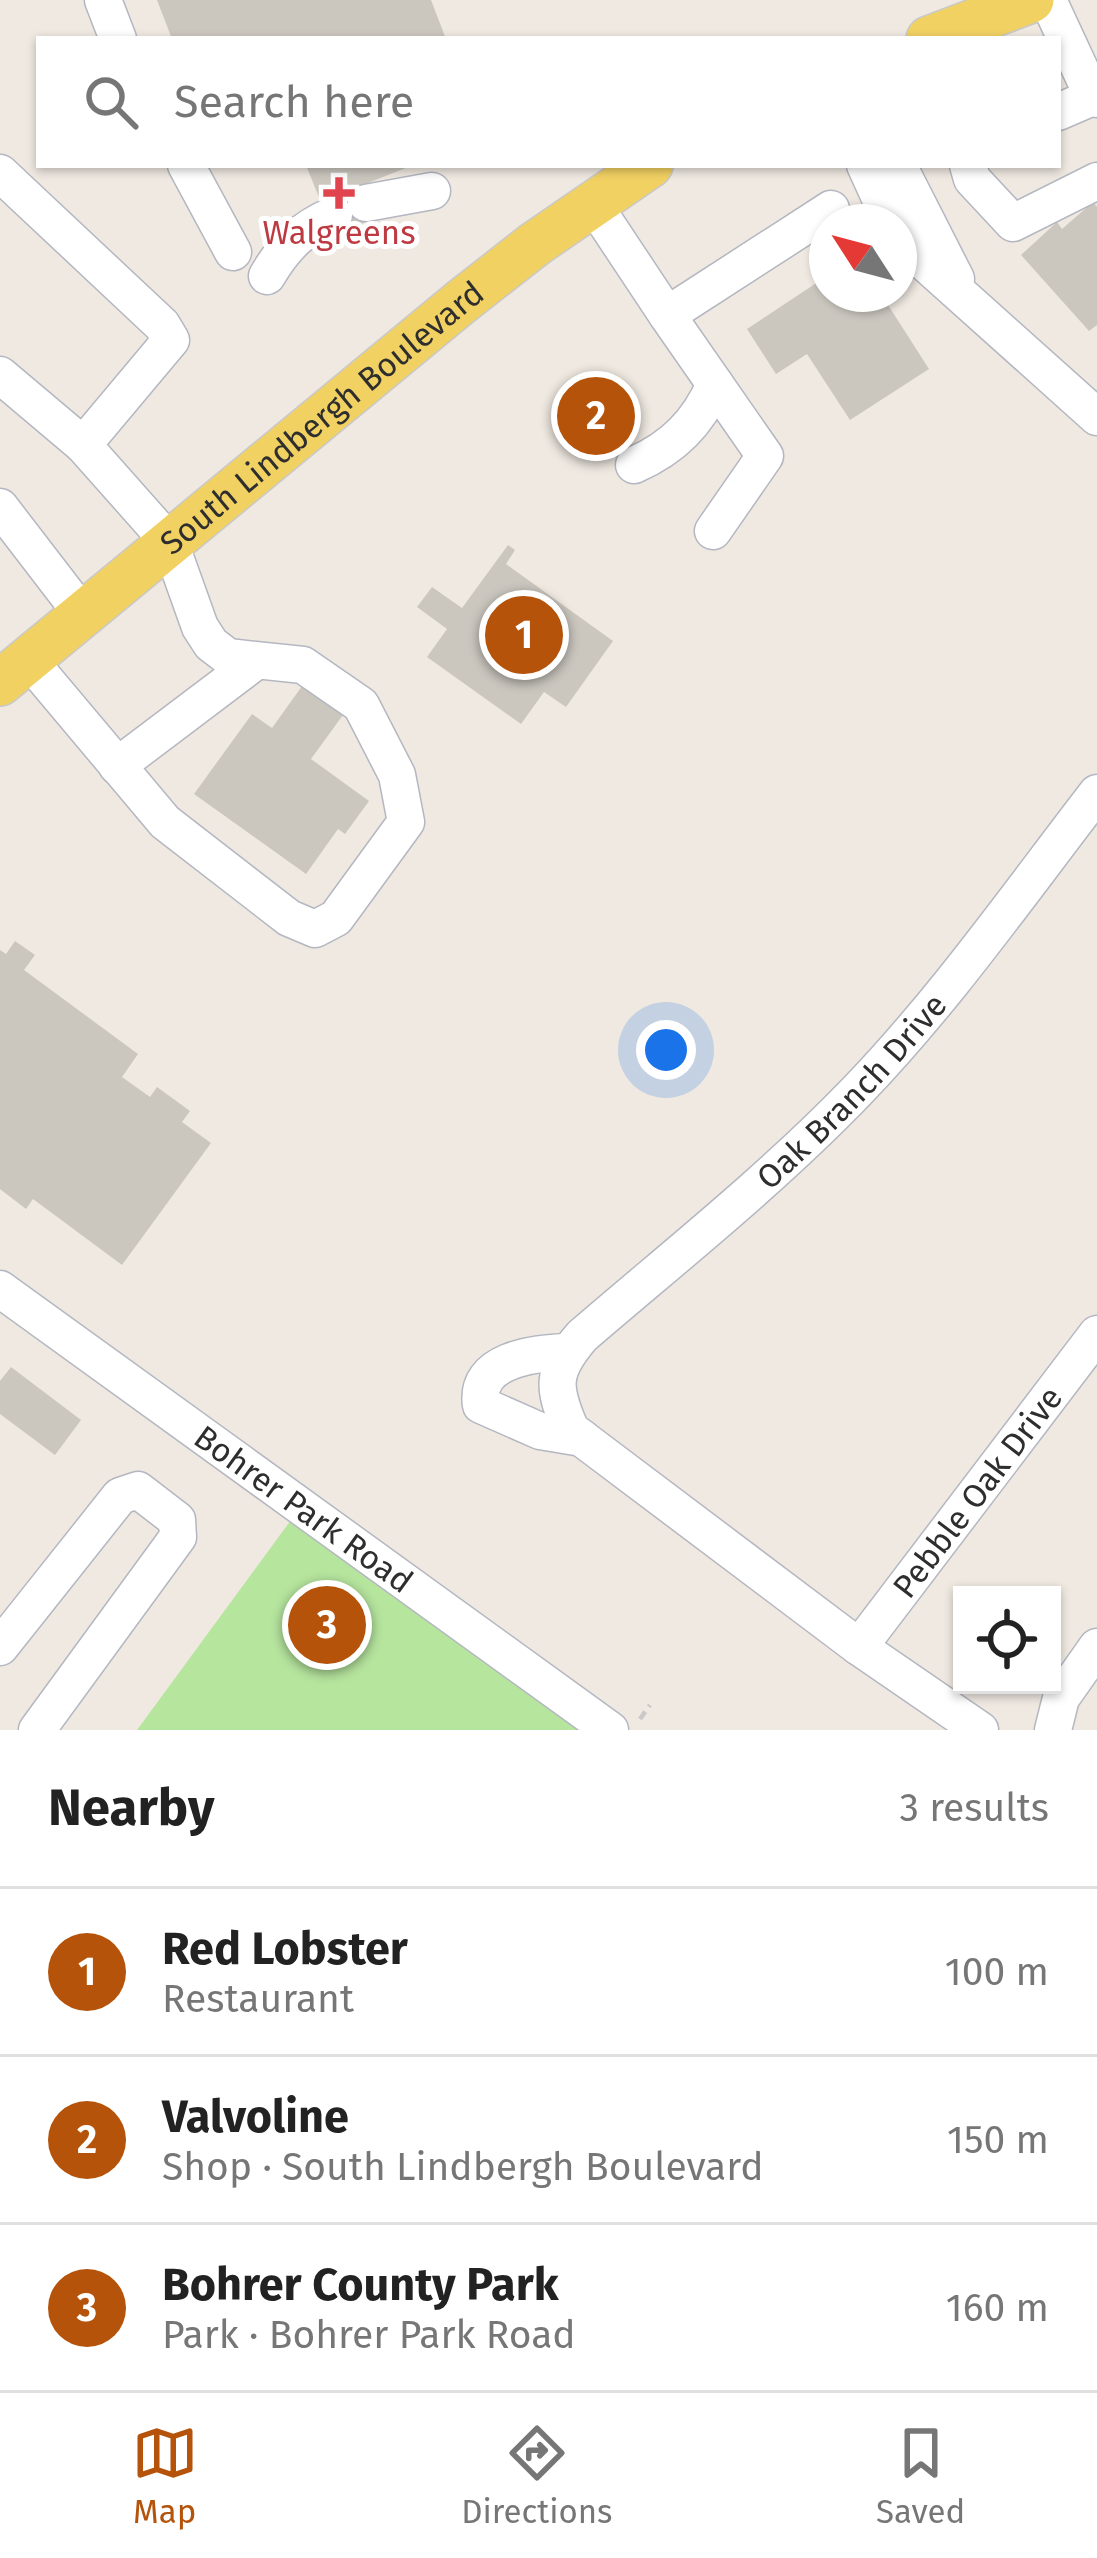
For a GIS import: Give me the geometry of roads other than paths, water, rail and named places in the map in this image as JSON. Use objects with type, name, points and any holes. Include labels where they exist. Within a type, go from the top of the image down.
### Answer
[{"type":"main road","points":[[937,36],[1031,0]]},
{"type":"main road","name":"South Lindbergh Boulevard","points":[[14,671],[461,302],[592,202],[645,168]]},
{"type":"street","points":[[103,0],[117,36]]},
{"type":"street","points":[[1048,0],[1095,98],[1061,111]]},
{"type":"street","points":[[188,168],[233,252]]},
{"type":"street","points":[[866,168],[883,204]]},
{"type":"street","points":[[900,168],[966,298]]},
{"type":"street","points":[[969,168],[972,179],[1013,223],[1097,181]]},
{"type":"street","points":[[0,172],[162,325],[171,340],[83,445]]},
{"type":"street","points":[[267,276],[286,244],[350,209],[432,191]]},
{"type":"street","points":[[592,202],[765,456],[713,531]]},
{"type":"street","points":[[667,315],[809,223]]},
{"type":"street","points":[[917,252],[1097,417]]},
{"type":"street","points":[[0,375],[83,445],[170,543],[200,627],[211,644],[228,657],[303,665],[361,705],[397,775],[406,822],[336,918],[315,929],[290,918],[165,822],[117,766],[14,671]]},
{"type":"street","points":[[634,465],[662,453],[701,415],[715,385]]},
{"type":"street","points":[[0,507],[83,615]]},
{"type":"street","points":[[117,766],[256,661]]},
{"type":"street","name":"Oak Branch Drive","points":[[568,1352],[857,1091],[939,996],[1097,793]]},
{"type":"street","name":"Bohrer Park Road","points":[[0,1289],[623,1727]]},
{"type":"street","name":"Pebble Oak Drive","points":[[859,1647],[1097,1334]]},
{"type":"street","points":[[568,1352],[561,1360],[555,1394],[571,1430],[859,1647],[980,1730]]},
{"type":"street","points":[[568,1352],[502,1364],[487,1374],[478,1389],[481,1405],[540,1431],[582,1438]]},
{"type":"street","points":[[0,1647],[119,1496],[138,1490],[177,1520],[178,1537],[37,1730]]},
{"type":"street","points":[[1053,1730],[1061,1698],[1097,1647]]},
{"type":"place","name":"Walgreens","points":[[339,193]]},
{"type":"place","name":"Valvoline","points":[[596,416]]},
{"type":"place","name":"Red Lobster","points":[[524,635]]},
{"type":"place","name":"Bohrer County Park","points":[[327,1625]]}]
